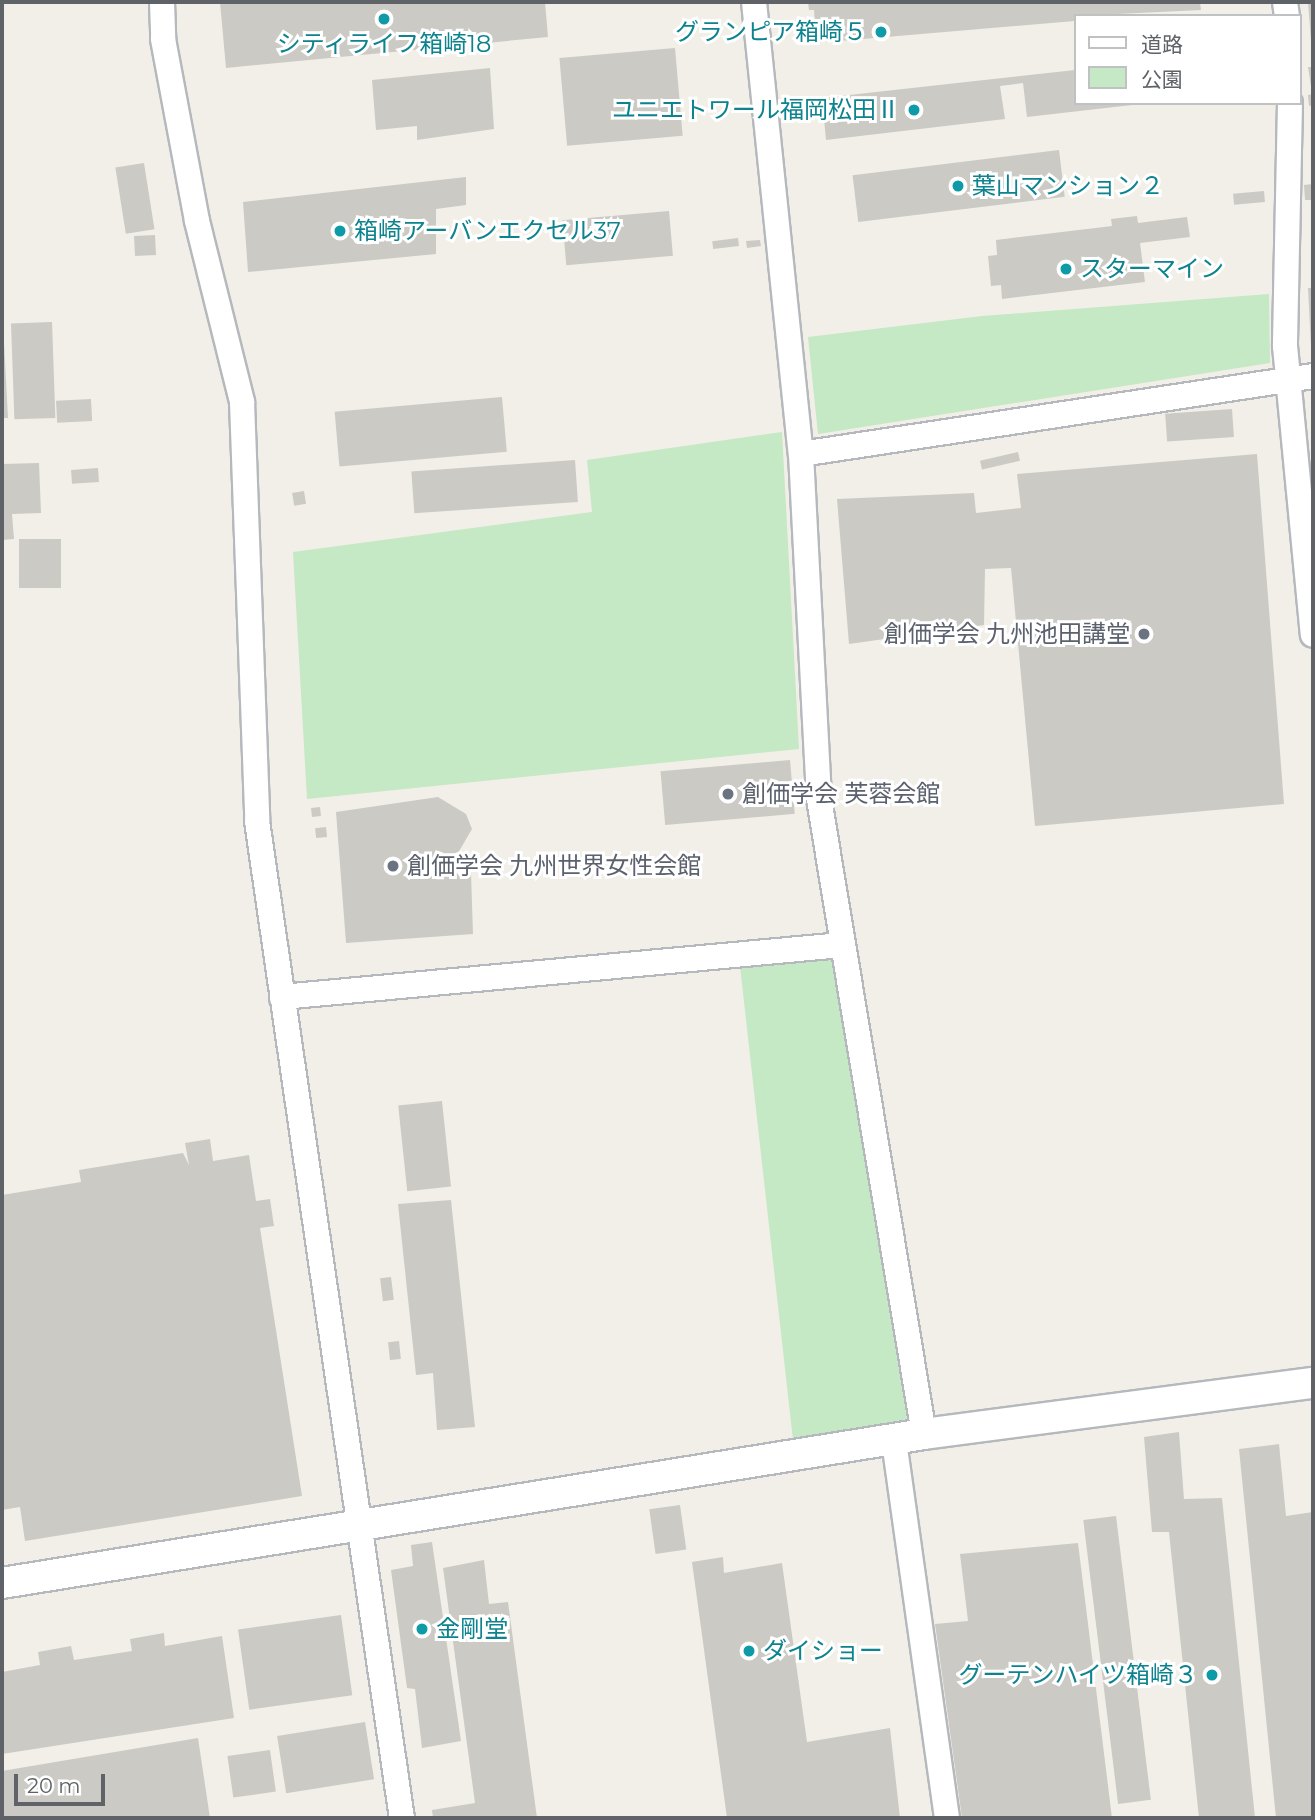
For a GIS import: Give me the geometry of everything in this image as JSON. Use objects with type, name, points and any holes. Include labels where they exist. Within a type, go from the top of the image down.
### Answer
[{"type":"street","points":[[162,2],[163,39],[197,221],[242,402],[257,821],[356,1523],[402,1818]]},
{"type":"street","points":[[754,2],[801,454],[819,799],[924,1434]]},
{"type":"street","points":[[1290,105],[1287,379],[1313,635]]},
{"type":"street","points":[[801,454],[1313,376]]},
{"type":"street","points":[[282,998],[842,945]]},
{"type":"street","points":[[2,1583],[356,1523],[894,1441],[924,1434],[1313,1383]]},
{"type":"street","points":[[894,1441],[947,1818]]},
{"type":"green space","points":[[1269,294],[1270,363],[818,434],[808,337],[982,316]]},
{"type":"green space","points":[[782,432],[799,749],[307,799],[293,552],[592,512],[587,460]]},
{"type":"green space","points":[[832,959],[907,1419],[793,1440],[740,966]]},
{"type":"building","name":"シティライフ箱崎18","points":[[220,2],[545,2],[548,37],[226,68]]},
{"type":"building","name":"グランピア箱崎５","points":[[808,2],[1200,2],[1201,10],[1074,14],[1074,21],[816,43],[814,10],[809,10]]},
{"type":"building","points":[[1308,2],[1313,2],[1313,41],[1311,41]]},
{"type":"building","points":[[675,48],[683,136],[567,146],[559,58]]},
{"type":"building","points":[[1308,67],[1313,67],[1313,93],[1312,93]]},
{"type":"building","points":[[490,68],[494,129],[417,140],[417,126],[376,130],[372,80]]},
{"type":"building","name":"ユニエトワール福岡松田Ⅱ","points":[[1074,70],[1074,105],[1132,105],[1027,117],[1023,83],[1000,86],[1005,119],[826,140],[822,98]]},
{"type":"building","points":[[1313,94],[1313,105],[1309,106],[1308,95]]},
{"type":"building","name":"葉山マンション２","points":[[1059,150],[1065,197],[858,222],[853,175]]},
{"type":"building","points":[[144,163],[154,229],[126,234],[115,168]]},
{"type":"building","name":"箱崎アーバンエクセル37","points":[[466,177],[466,205],[436,209],[436,254],[248,272],[243,202]]},
{"type":"building","points":[[1313,184],[1313,200],[1305,200],[1304,185]]},
{"type":"building","points":[[1264,191],[1265,202],[1234,205],[1233,194]]},
{"type":"building","points":[[669,211],[673,256],[566,265],[562,220]]},
{"type":"building","name":"スターマイン","points":[[1137,216],[1138,223],[1187,217],[1190,237],[1140,243],[1145,282],[1002,299],[1001,285],[991,286],[988,256],[997,255],[996,240],[1112,226],[1111,219]]},
{"type":"building","points":[[155,235],[156,255],[135,256],[134,236]]},
{"type":"building","points":[[738,238],[739,246],[713,249],[712,241]]},
{"type":"building","points":[[760,240],[761,246],[747,248],[746,241]]},
{"type":"building","points":[[1308,288],[1313,288],[1311,346]]},
{"type":"building","points":[[2,304],[8,418],[2,418]]},
{"type":"building","points":[[52,322],[55,418],[14,419],[11,323]]},
{"type":"building","points":[[502,397],[507,452],[339,466],[335,412]]},
{"type":"building","points":[[91,399],[92,421],[57,423],[56,401]]},
{"type":"building","points":[[1232,409],[1234,437],[1167,442],[1165,414]]},
{"type":"building","points":[[1018,452],[1020,461],[982,470],[980,461]]},
{"type":"building","name":"創価学会 九州池田講堂","points":[[1257,454],[1284,804],[1035,826],[1011,568],[985,569],[984,625],[849,644],[837,499],[974,493],[976,513],[1021,508],[1017,474]]},
{"type":"building","points":[[575,460],[578,502],[414,513],[411,471]]},
{"type":"building","points":[[39,463],[41,513],[12,514],[14,539],[2,540],[2,464]]},
{"type":"building","points":[[98,468],[99,482],[72,484],[71,470]]},
{"type":"building","points":[[304,491],[306,504],[294,506],[292,493]]},
{"type":"building","points":[[19,539],[61,539],[61,588],[19,588]]},
{"type":"building","name":"創価学会 芙蓉会館","points":[[790,760],[795,814],[665,825],[660,771]]},
{"type":"building","name":"創価学会 九州世界女性会館","points":[[438,797],[466,814],[472,829],[454,860],[438,872],[471,873],[473,934],[346,943],[336,812]]},
{"type":"building","points":[[320,807],[321,816],[312,817],[311,808]]},
{"type":"building","points":[[326,827],[327,837],[316,838],[315,828]]},
{"type":"building","points":[[442,1101],[451,1187],[407,1191],[398,1106]]},
{"type":"building","points":[[210,1139],[213,1161],[249,1155],[256,1201],[270,1199],[274,1226],[260,1228],[302,1496],[25,1541],[20,1507],[2,1510],[2,1195],[81,1182],[79,1170],[183,1153],[189,1165],[185,1143]]},
{"type":"building","points":[[451,1200],[475,1427],[437,1430],[433,1373],[416,1375],[398,1204]]},
{"type":"building","points":[[391,1277],[394,1300],[383,1301],[380,1278]]},
{"type":"building","points":[[399,1341],[401,1359],[390,1360],[388,1342]]},
{"type":"building","name":"グーテンハイツ箱崎３","points":[[1179,1432],[1184,1499],[1222,1498],[1255,1818],[1199,1818],[1169,1532],[1152,1532],[1144,1437]]},
{"type":"building","points":[[1279,1444],[1286,1516],[1313,1512],[1313,1818],[1276,1818],[1239,1449]]},
{"type":"building","points":[[680,1505],[686,1550],[656,1554],[649,1509]]},
{"type":"building","points":[[1116,1516],[1151,1800],[1118,1804],[1083,1520]]},
{"type":"building","name":"金剛堂","points":[[432,1542],[461,1741],[422,1748],[415,1689],[407,1688],[391,1570],[413,1566],[411,1545]]},
{"type":"building","points":[[1078,1543],[1112,1818],[962,1818],[935,1624],[968,1621],[960,1554]]},
{"type":"building","name":"ダイショー","points":[[723,1557],[724,1573],[782,1563],[807,1742],[890,1728],[900,1818],[727,1818],[692,1562]]},
{"type":"building","points":[[484,1560],[489,1604],[508,1602],[537,1818],[433,1818],[432,1810],[475,1803],[443,1568]]},
{"type":"building","points":[[341,1615],[352,1695],[249,1710],[238,1629]]},
{"type":"building","points":[[164,1633],[165,1646],[222,1636],[234,1718],[2,1754],[2,1672],[40,1665],[38,1652],[71,1646],[74,1660],[132,1651],[130,1639]]},
{"type":"building","points":[[365,1722],[374,1779],[286,1793],[277,1736]]},
{"type":"building","points":[[198,1738],[210,1818],[2,1818],[2,1771]]},
{"type":"building","points":[[270,1750],[276,1792],[233,1798],[227,1756]]},
{"type":"place","name":"シティライフ箱崎18","points":[[384,19]]},
{"type":"place","name":"グランピア箱崎５","points":[[881,32]]},
{"type":"place","name":"ユニエトワール福岡松田Ⅱ","points":[[914,110]]},
{"type":"place","name":"葉山マンション２","points":[[958,186]]},
{"type":"place","name":"箱崎アーバンエクセル37","points":[[340,231]]},
{"type":"place","name":"スターマイン","points":[[1066,269]]},
{"type":"place","name":"創価学会 九州池田講堂","points":[[1144,634]]},
{"type":"place","name":"創価学会 芙蓉会館","points":[[728,794]]},
{"type":"place","name":"創価学会 九州世界女性会館","points":[[393,866]]},
{"type":"place","name":"金剛堂","points":[[422,1629]]},
{"type":"place","name":"ダイショー","points":[[749,1651]]},
{"type":"place","name":"グーテンハイツ箱崎３","points":[[1212,1675]]}]
